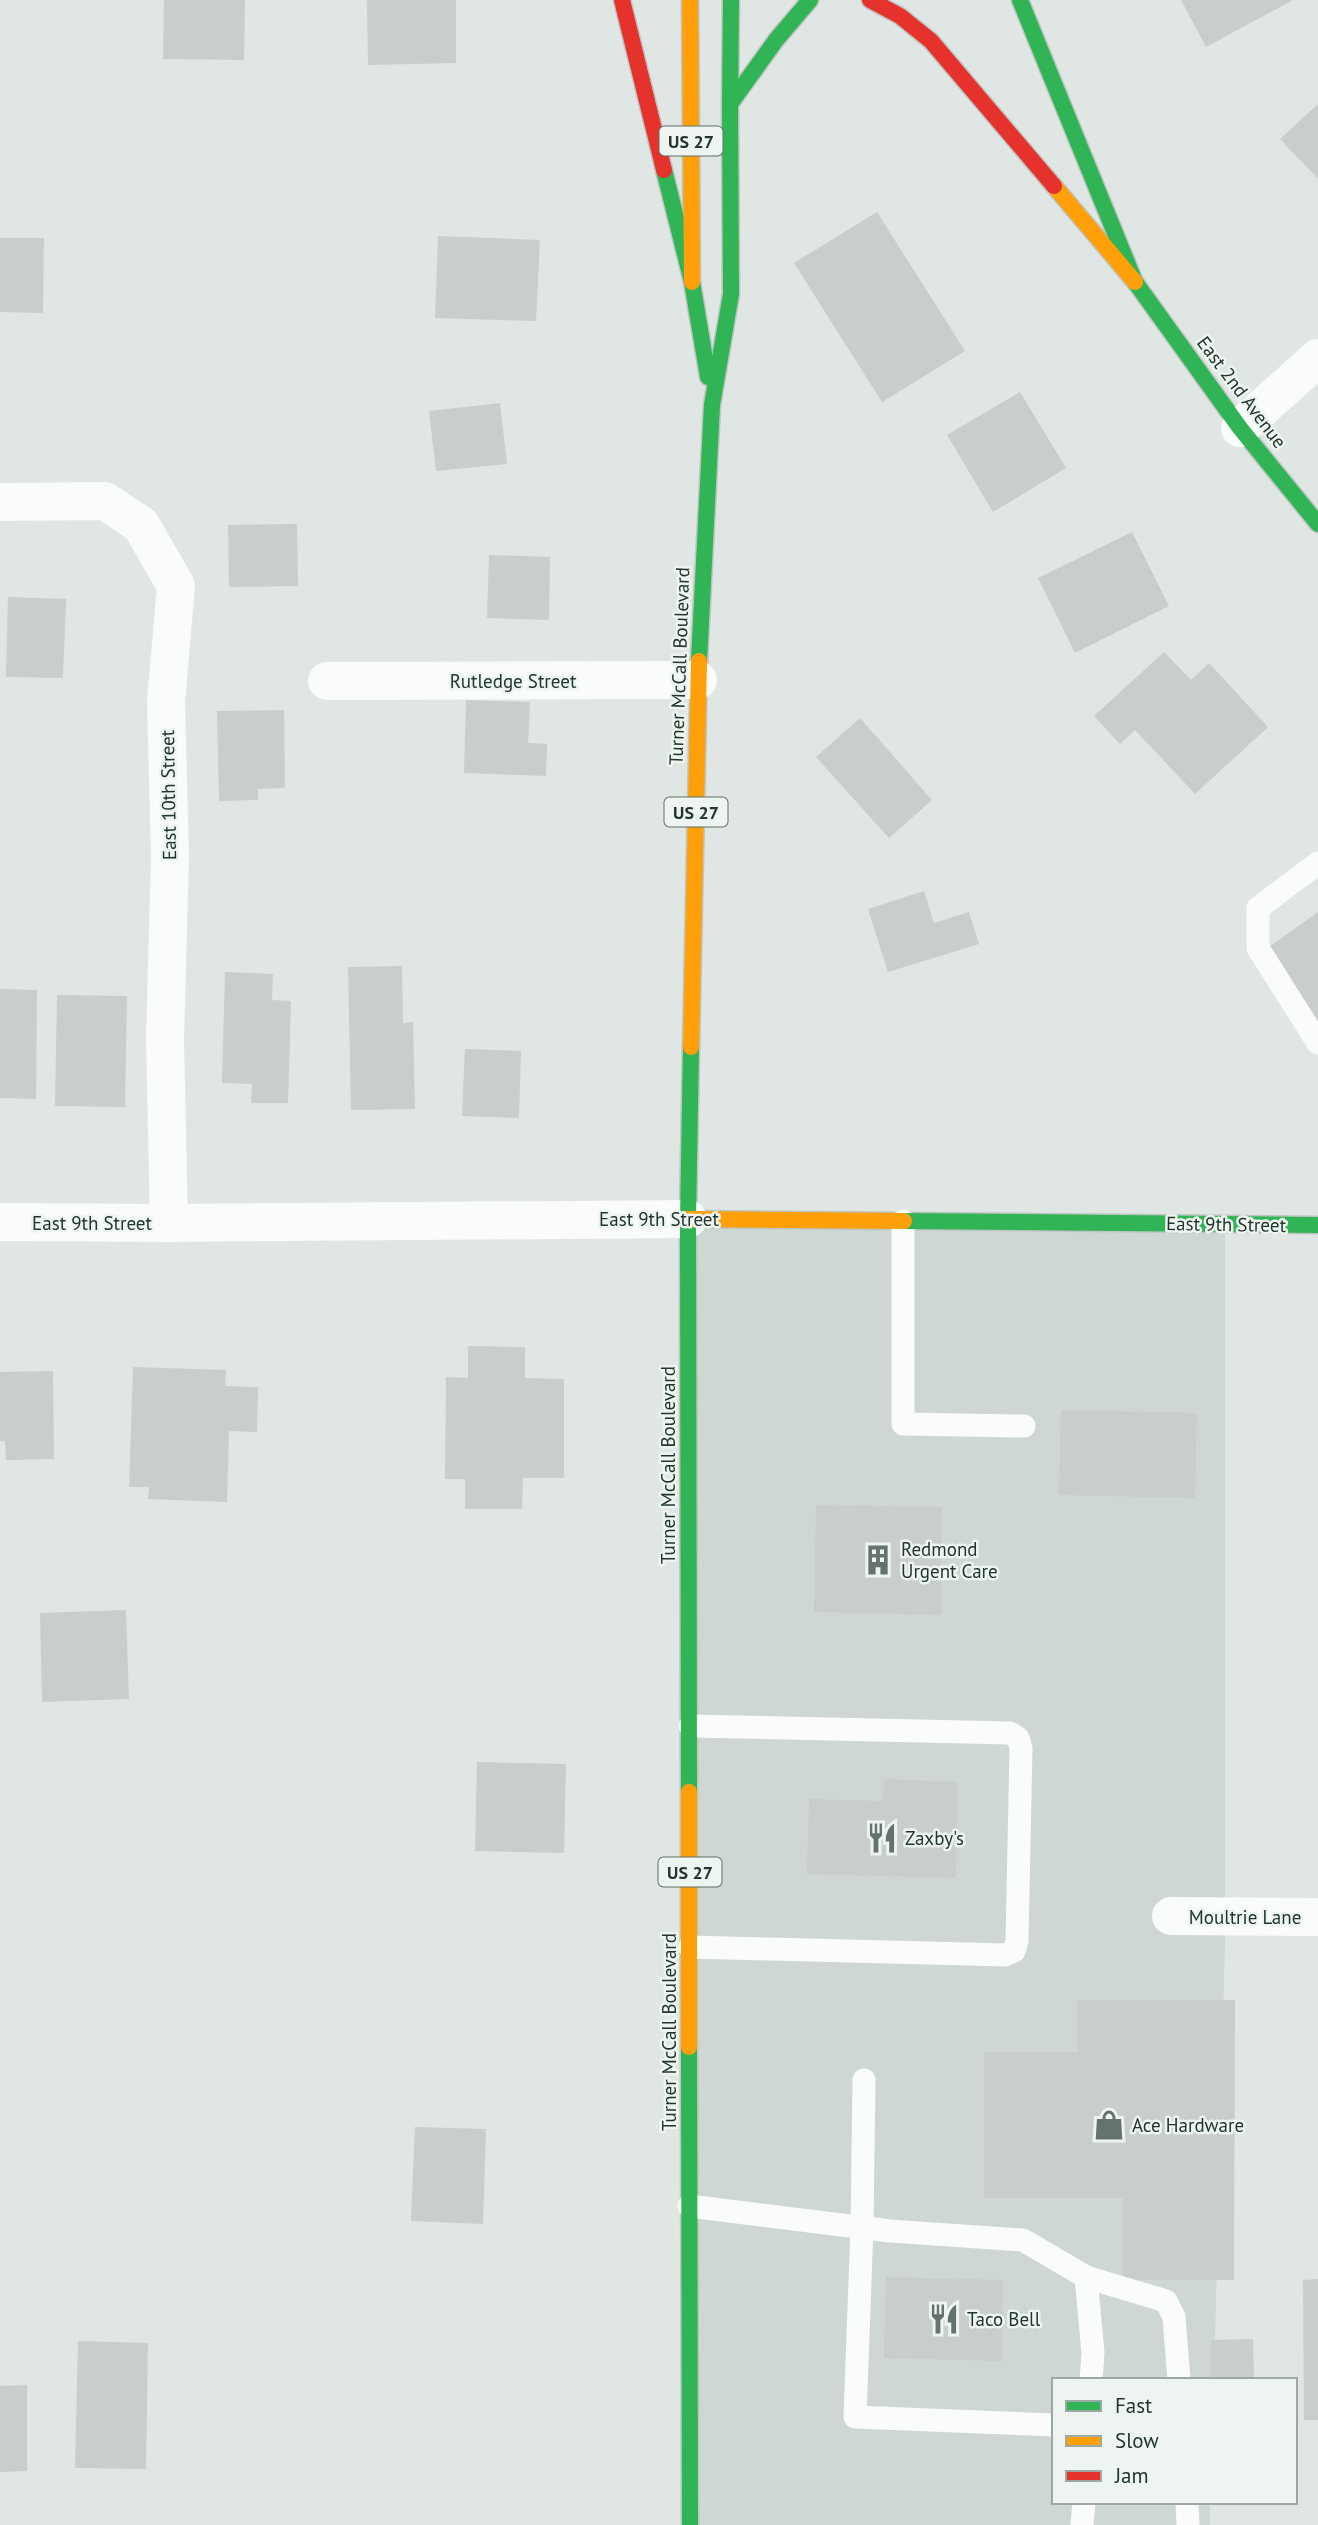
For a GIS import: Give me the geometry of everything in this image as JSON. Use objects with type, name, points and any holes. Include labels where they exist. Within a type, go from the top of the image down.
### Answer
[{"type":"main road","points":[[622,0],[692,282]]},
{"type":"main road","name":"Turner McCall Boulevard","points":[[690,0],[692,282],[712,405]]},
{"type":"main road","name":"Turner McCall Boulevard","points":[[690,2525],[688,1219],[698,680],[712,405],[731,294],[731,0]]},
{"type":"main road","points":[[730,104],[776,40],[810,0]]},
{"type":"main road","points":[[870,0],[900,16],[931,41],[1135,282]]},
{"type":"main road","points":[[1020,0],[1135,282]]},
{"type":"main road","name":"East 2nd Avenue","points":[[1135,282],[1240,428],[1318,524]]},
{"type":"main road","name":"East 9th Street","points":[[688,1219],[1318,1225]]},
{"type":"street","points":[[1240,428],[1318,358]]},
{"type":"street","name":"East 10th Street","points":[[0,502],[106,501],[141,525],[176,586],[166,701],[170,856],[165,1040],[169,1223]]},
{"type":"street","name":"Rutledge Street","points":[[327,681],[698,680]]},
{"type":"street","name":"East 9th Street","points":[[0,1222],[688,1219]]},
{"type":"street","name":"Moultrie Lane","points":[[1171,1916],[1318,1917]]},
{"type":"lane","points":[[1318,863],[1258,908],[1258,948],[1318,1043]]},
{"type":"lane","points":[[903,1221],[903,1424],[1024,1426]]},
{"type":"lane","points":[[690,1726],[1010,1733],[1018,1738],[1021,1748],[1017,1941],[1014,1951],[1005,1955],[690,1947]]},
{"type":"lane","points":[[863,2080],[862,2227],[855,2417],[1052,2425]]},
{"type":"lane","points":[[689,2206],[862,2227],[1023,2240],[1086,2277],[1166,2301],[1174,2317],[1179,2378]]},
{"type":"lane","points":[[1086,2277],[1093,2353],[1091,2378]]},
{"type":"lane","points":[[1082,2525],[1084,2504]]},
{"type":"lane","points":[[1187,2504],[1188,2525]]},
{"type":"shaded area","points":[[688,1219],[1225,1225],[1225,1939],[1214,2378],[1052,2378],[1052,2504],[1210,2504],[1210,2525],[690,2525]]},
{"type":"building","points":[[164,0],[245,0],[244,60],[163,59]]},
{"type":"building","points":[[367,0],[456,0],[456,63],[368,65]]},
{"type":"building","points":[[1181,0],[1293,0],[1206,47]]},
{"type":"building","points":[[1318,104],[1318,179],[1280,139]]},
{"type":"building","points":[[877,212],[965,351],[882,402],[794,263]]},
{"type":"building","points":[[438,236],[540,240],[536,321],[435,318]]},
{"type":"building","points":[[0,238],[44,238],[43,313],[0,312]]},
{"type":"building","points":[[1020,392],[1066,468],[993,512],[947,435]]},
{"type":"building","points":[[500,403],[507,464],[436,471],[429,411]]},
{"type":"building","points":[[297,524],[298,586],[229,587],[228,525]]},
{"type":"building","points":[[1132,532],[1169,606],[1075,653],[1038,578]]},
{"type":"building","points":[[489,555],[550,557],[549,620],[487,618]]},
{"type":"building","points":[[8,597],[66,599],[63,678],[6,677]]},
{"type":"building","points":[[1164,652],[1191,680],[1209,663],[1268,727],[1195,794],[1135,730],[1120,744],[1094,716]]},
{"type":"building","points":[[466,700],[530,702],[528,743],[547,744],[546,776],[464,773]]},
{"type":"building","points":[[284,710],[285,788],[258,789],[258,800],[219,801],[217,711]]},
{"type":"building","points":[[860,718],[932,800],[889,838],[816,757]]},
{"type":"building","points":[[924,891],[934,923],[969,912],[979,944],[888,972],[868,909]]},
{"type":"building","points":[[1318,912],[1318,1030],[1262,952]]},
{"type":"building","points":[[402,966],[403,1023],[413,1022],[415,1109],[351,1110],[348,967]]},
{"type":"building","points":[[225,972],[273,974],[272,1000],[291,1001],[288,1103],[251,1103],[252,1084],[222,1083]]},
{"type":"building","points":[[0,989],[37,990],[36,1099],[0,1098]]},
{"type":"building","points":[[57,995],[127,996],[125,1107],[55,1106]]},
{"type":"building","points":[[465,1049],[521,1051],[519,1118],[462,1116]]},
{"type":"building","points":[[468,1346],[525,1347],[525,1378],[564,1379],[564,1478],[523,1478],[522,1509],[465,1509],[465,1479],[445,1479],[446,1377],[468,1378]]},
{"type":"building","points":[[133,1367],[226,1370],[225,1386],[258,1387],[257,1432],[229,1431],[227,1502],[148,1499],[149,1487],[129,1487]]},
{"type":"building","points":[[53,1371],[54,1459],[6,1460],[5,1441],[0,1441],[0,1372]]},
{"type":"building","points":[[1061,1410],[1197,1413],[1195,1498],[1059,1495]]},
{"type":"building","name":"Redmond Urgent Care","points":[[816,1505],[942,1507],[941,1615],[814,1612]]},
{"type":"building","points":[[126,1610],[129,1699],[42,1702],[40,1613]]},
{"type":"building","points":[[477,1762],[566,1764],[564,1853],[475,1851]]},
{"type":"building","name":"Zaxby's","points":[[884,1779],[958,1782],[956,1878],[807,1874],[809,1799],[883,1801]]},
{"type":"building","name":"Ace Hardware","points":[[1077,2000],[1235,2000],[1234,2280],[1123,2280],[1123,2198],[984,2198],[984,2052],[1077,2052]]},
{"type":"building","points":[[415,2127],[486,2129],[483,2224],[411,2221]]},
{"type":"building","name":"Taco Bell","points":[[886,2277],[1003,2280],[1002,2361],[884,2358]]},
{"type":"building","points":[[1318,2279],[1318,2420],[1304,2420],[1303,2280]]},
{"type":"building","points":[[1253,2339],[1254,2378],[1211,2378],[1211,2340]]},
{"type":"building","points":[[78,2341],[148,2343],[146,2469],[75,2468]]},
{"type":"building","points":[[27,2385],[27,2471],[0,2472],[0,2386]]},
{"type":"traffic: fast","points":[[730,104],[731,0]]},
{"type":"traffic: fast","points":[[699,661],[712,405],[731,294],[730,104],[776,40],[810,0]]},
{"type":"traffic: fast","points":[[1020,0],[1135,282],[1240,428],[1318,524]]},
{"type":"traffic: fast","points":[[664,170],[692,282],[708,377]]},
{"type":"traffic: fast","points":[[689,1792],[688,1219],[691,1047]]},
{"type":"traffic: fast","points":[[904,1221],[1318,1225]]},
{"type":"traffic: fast","points":[[689,2047],[690,2525]]},
{"type":"traffic: slow","points":[[690,0],[692,282]]},
{"type":"traffic: slow","points":[[1054,186],[1135,282]]},
{"type":"traffic: slow","points":[[691,1047],[699,661]]},
{"type":"traffic: slow","points":[[688,1219],[904,1221]]},
{"type":"traffic: slow","points":[[689,1792],[689,2047]]},
{"type":"traffic: jam","points":[[622,0],[664,170]]},
{"type":"traffic: jam","points":[[870,0],[900,16],[931,41],[1054,186]]},
{"type":"place","name":"Redmond Urgent Care","points":[[878,1560]]},
{"type":"place","name":"Zaxby's","points":[[882,1838]]},
{"type":"place","name":"Ace Hardware","points":[[1109,2125]]},
{"type":"place","name":"Taco Bell","points":[[944,2319]]}]
